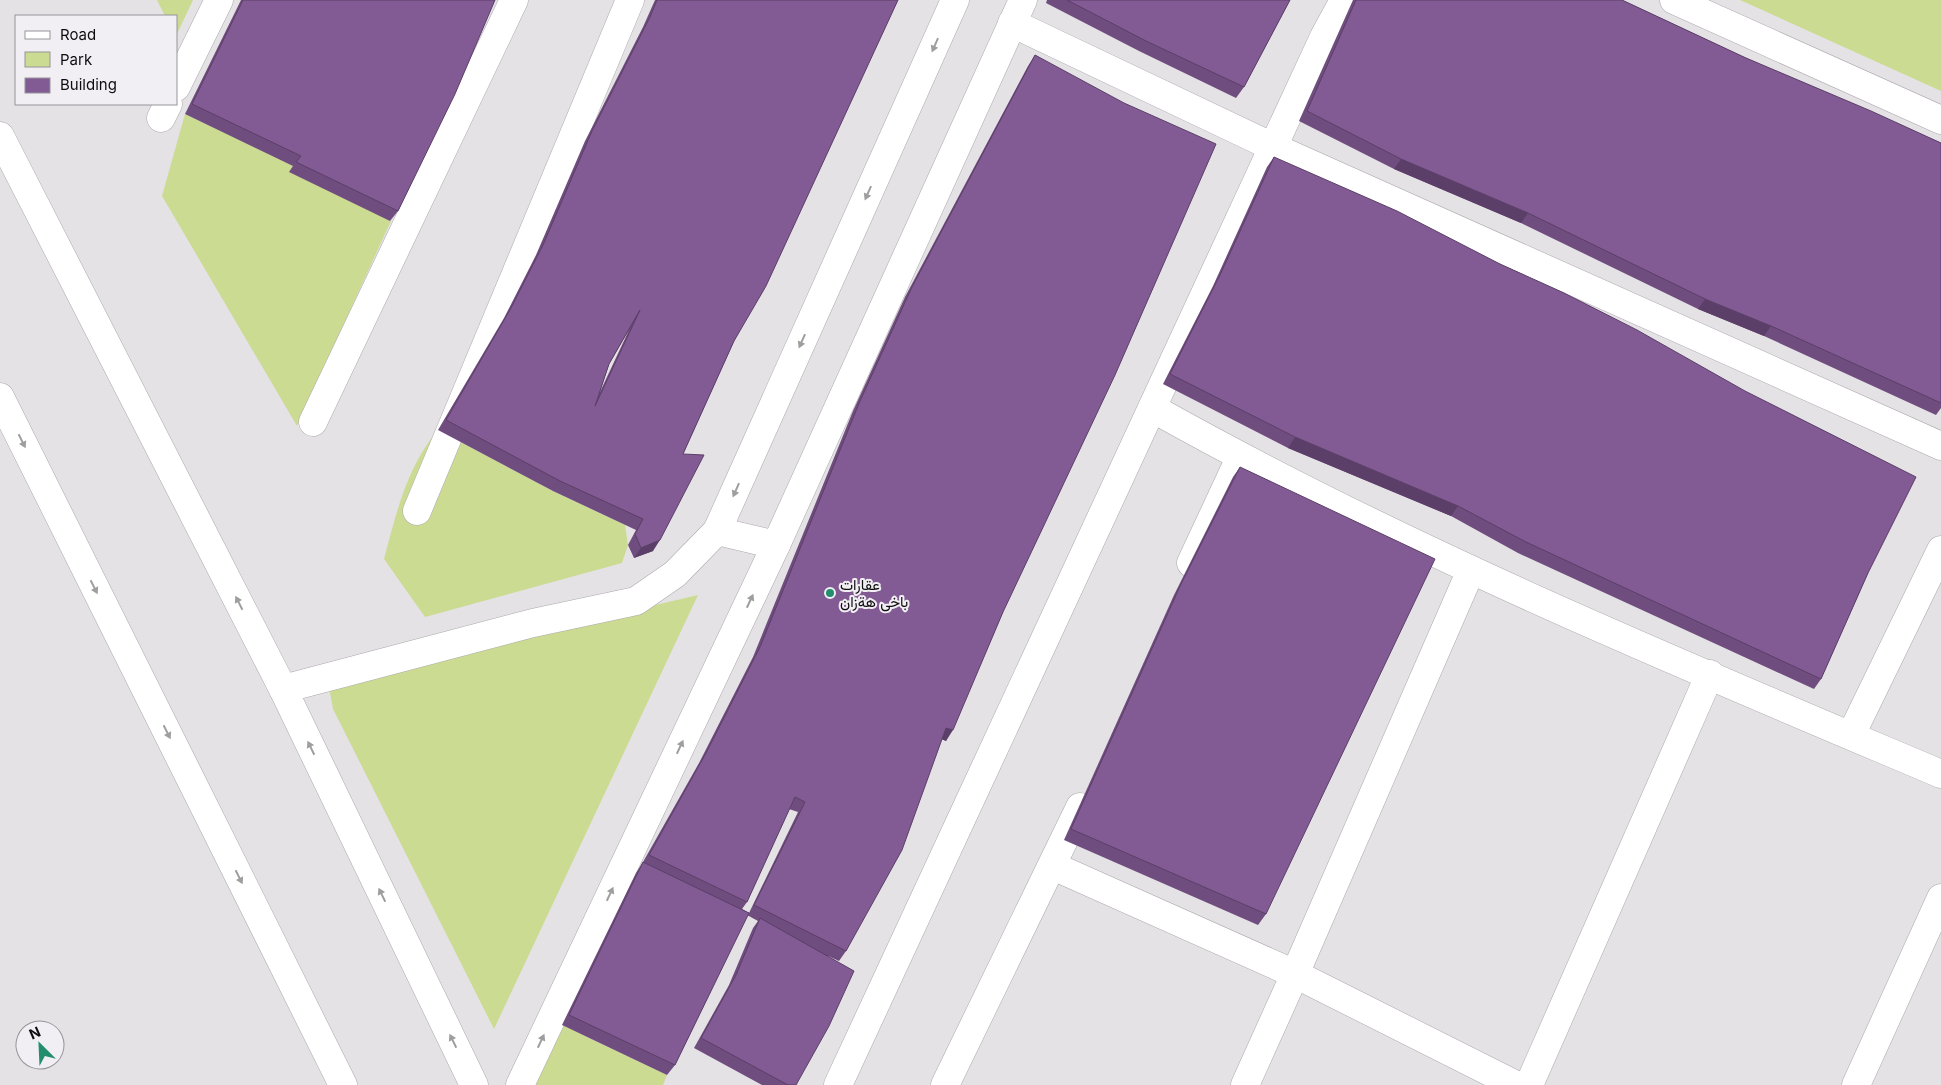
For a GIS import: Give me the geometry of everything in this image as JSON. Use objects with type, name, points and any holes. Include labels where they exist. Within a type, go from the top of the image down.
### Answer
[{"type":"street","points":[[178,83],[219,0]]},
{"type":"street","points":[[313,422],[514,0]]},
{"type":"street","points":[[417,511],[630,0]]},
{"type":"street","points":[[283,689],[534,623],[636,601],[675,574],[717,531],[955,0]]},
{"type":"street","points":[[838,1085],[1324,37],[1344,0]]},
{"type":"street","points":[[1674,0],[1941,120]]},
{"type":"street","points":[[520,1085],[776,545],[1018,12],[1274,147],[1941,446]]},
{"type":"street","points":[[0,136],[283,689],[474,1085]]},
{"type":"street","points":[[2,408],[343,1085]]},
{"type":"street","points":[[1152,408],[1240,458],[1471,570],[1941,774]]},
{"type":"street","points":[[1181,585],[1240,458]]},
{"type":"street","points":[[717,531],[776,545]]},
{"type":"street","points":[[1851,735],[1941,550]]},
{"type":"street","points":[[1245,1085],[1471,570]]},
{"type":"street","points":[[1529,1085],[1710,674]]},
{"type":"street","points":[[945,1085],[1053,866],[1090,784]]},
{"type":"street","points":[[1053,866],[1295,974],[1516,1085]]},
{"type":"street","points":[[1856,1085],[1941,898]]},
{"type":"green space","points":[[157,0],[193,0],[178,32],[178,15],[164,15]]},
{"type":"green space","points":[[1740,0],[1941,0],[1941,91]]},
{"type":"green space","points":[[185,114],[294,166],[391,221],[297,426],[162,196]]},
{"type":"green space","points":[[438,430],[553,491],[625,525],[628,545],[622,563],[425,617],[384,559],[398,508],[410,475],[427,444]]},
{"type":"green space","points":[[698,595],[494,1029],[333,709],[328,682]]},
{"type":"green space","points":[[562,1025],[667,1075],[663,1085],[534,1085]]},
{"type":"building","points":[[243,0],[495,0],[455,94],[398,211],[296,162],[301,156],[192,104]]},
{"type":"building","points":[[657,0],[898,0],[766,286],[734,341],[683,454],[704,455],[660,540],[641,548],[635,534],[643,519],[560,481],[446,420],[511,308],[543,245],[592,131]],"holes":[[[640,310],[595,406],[609,364]]]},
{"type":"building","points":[[1067,0],[1290,0],[1244,87],[1146,41]]},
{"type":"building","points":[[1356,0],[1622,0],[1746,58],[1941,143],[1941,403],[1771,326],[1705,299],[1528,213],[1401,159],[1307,111]]},
{"type":"building","points":[[1035,55],[1124,103],[1216,144],[1115,375],[1003,612],[953,730],[946,728],[902,850],[846,951],[754,905],[805,802],[795,797],[747,902],[649,855],[706,753],[760,647],[860,401],[912,287]]},
{"type":"building","points":[[1274,157],[1397,211],[1500,264],[1564,293],[1637,330],[1745,391],[1916,477],[1868,573],[1821,679],[1526,542],[1458,506],[1295,437],[1170,374],[1220,275]]},
{"type":"building","points":[[1240,467],[1435,559],[1266,914],[1071,829],[1181,584]]},
{"type":"building","points":[[643,862],[749,913],[675,1065],[569,1015]]},
{"type":"building","points":[[760,918],[854,971],[829,1026],[796,1085],[788,1085],[701,1038],[736,975]]},
{"type":"place","name":"عقارات باخی هةزان","points":[[830,593]]}]
